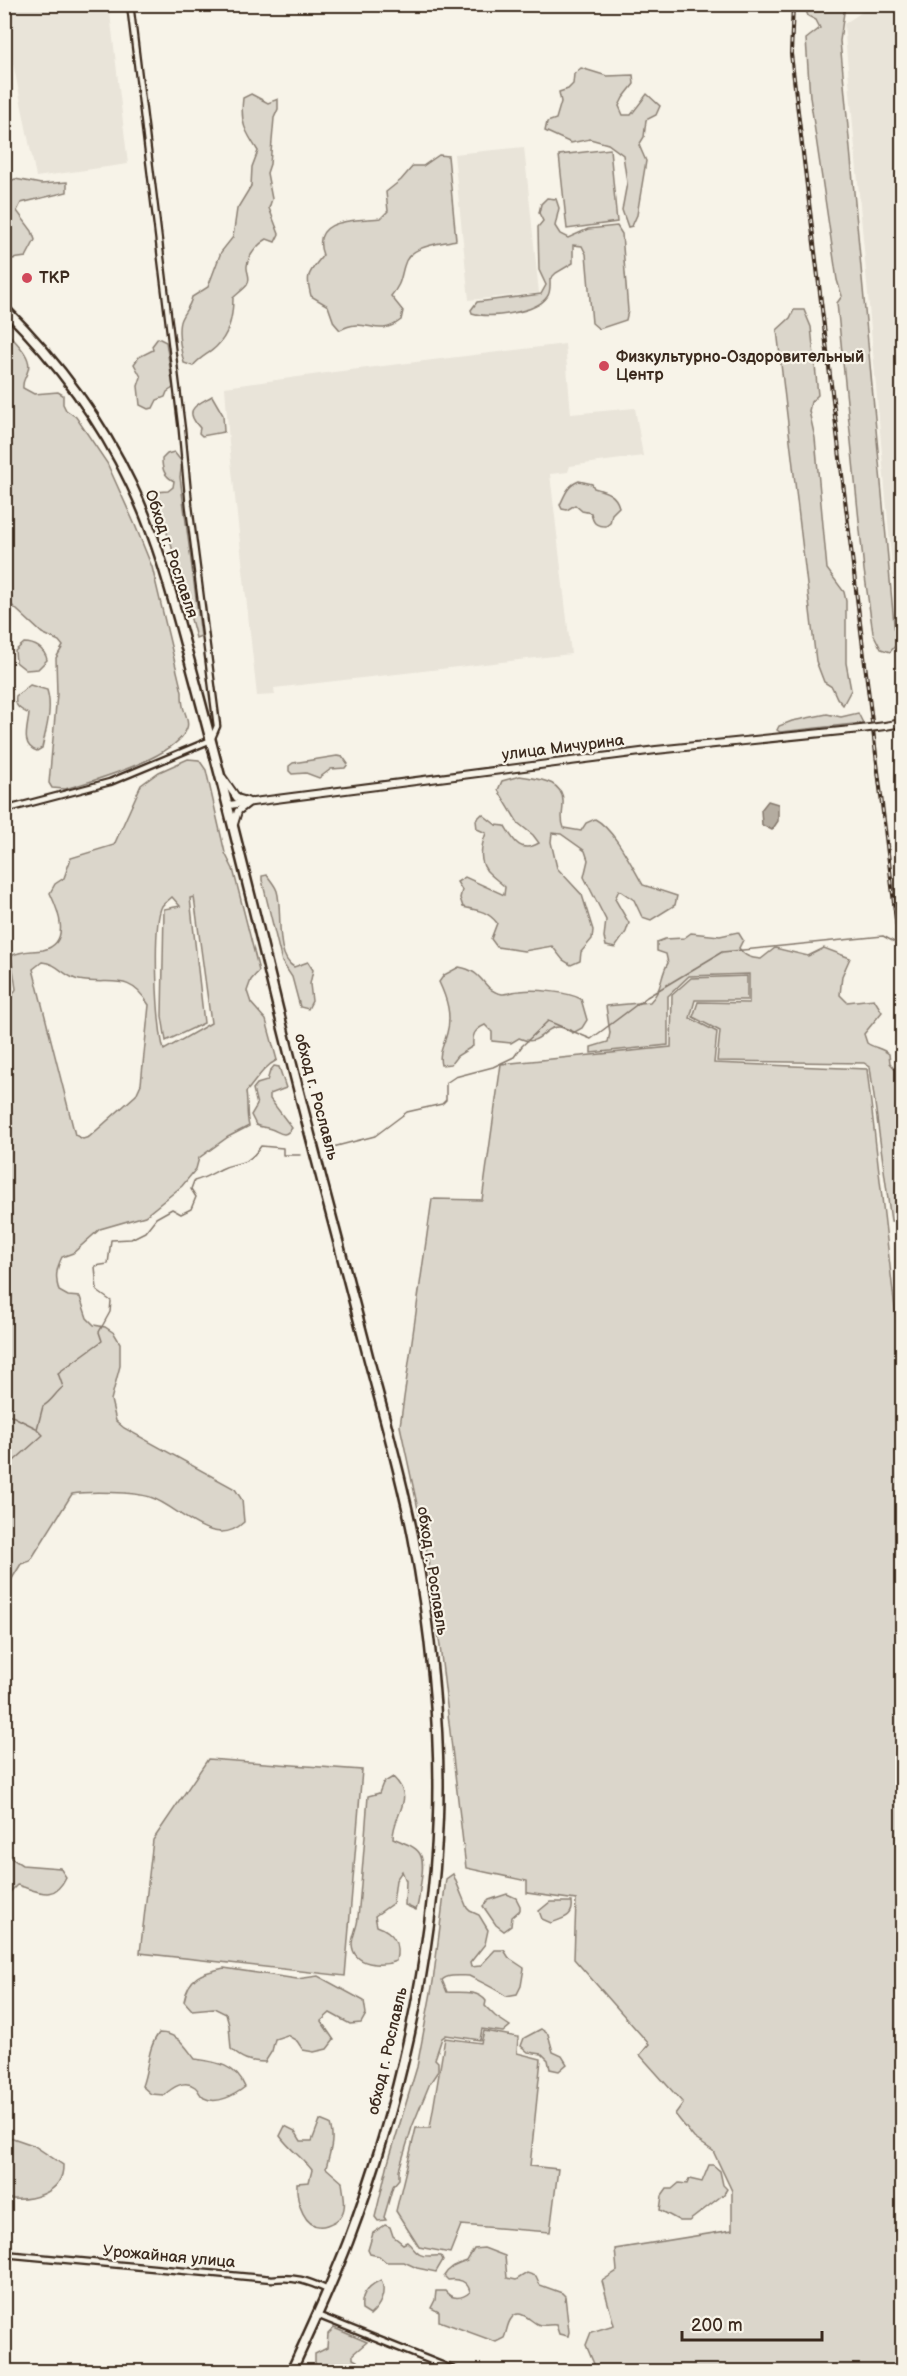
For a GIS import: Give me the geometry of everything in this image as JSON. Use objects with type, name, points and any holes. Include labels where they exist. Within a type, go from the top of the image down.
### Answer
[{"type":"highway","name":"Обход г. Рославля","points":[[4,308],[52,359],[77,392],[109,441],[132,486],[150,529],[177,617],[220,774]]},
{"type":"highway","name":"обход г. Рославль","points":[[220,774],[288,1048],[402,1486],[418,1566],[438,1767],[437,1844],[431,1906],[415,2003],[400,2074],[358,2214],[328,2290],[291,2372]]},
{"type":"main road","name":"улица Мичурина","points":[[228,805],[695,745],[903,723]]},
{"type":"main road","points":[[220,774],[237,798],[250,802]]},
{"type":"main road","points":[[233,825],[238,811],[250,802]]},
{"type":"street","points":[[4,810],[110,782],[211,740],[217,726],[130,4]]},
{"type":"street","name":"Урожайная улица","points":[[4,2254],[272,2279],[289,2276],[304,2279],[328,2290]]},
{"type":"street","points":[[317,2315],[459,2372]]},
{"type":"shaded area","points":[[5,4],[109,5],[128,164],[36,177],[8,38],[5,38]]},
{"type":"shaded area","points":[[874,4],[902,5],[902,630],[897,623],[844,24]]},
{"type":"shaded area","points":[[804,5],[845,5],[840,41],[896,645],[890,652],[881,649],[873,633],[864,570],[837,303],[842,296],[837,280],[810,97],[806,39],[820,28],[816,20],[808,16]]},
{"type":"shaded area","points":[[581,68],[607,76],[633,75],[634,84],[619,106],[623,115],[631,115],[647,94],[660,106],[656,115],[646,120],[644,137],[639,145],[646,161],[637,215],[632,226],[628,227],[622,210],[627,183],[623,155],[608,144],[590,139],[571,143],[545,131],[547,122],[556,119],[561,102],[559,92],[568,89],[573,84],[574,74]]},
{"type":"shaded area","points":[[251,94],[268,103],[278,99],[267,173],[272,199],[269,208],[279,234],[275,242],[267,239],[251,254],[247,266],[248,282],[233,298],[228,331],[216,347],[193,366],[184,363],[180,324],[192,297],[208,287],[221,252],[233,237],[237,209],[251,186],[252,167],[258,151],[244,126],[242,107],[243,98]]},
{"type":"shaded area","points":[[524,147],[539,293],[469,300],[454,154]]},
{"type":"shaded area","points":[[610,149],[617,222],[567,229],[559,155]]},
{"type":"shaded area","points":[[439,155],[448,156],[456,240],[433,244],[418,250],[407,259],[398,285],[391,296],[403,311],[401,320],[385,328],[357,325],[340,330],[334,323],[328,306],[311,296],[308,283],[311,270],[323,255],[320,243],[323,234],[329,227],[338,223],[381,218],[388,211],[386,192],[413,166],[423,166]]},
{"type":"shaded area","points":[[15,179],[41,184],[67,182],[67,192],[21,203],[17,211],[32,231],[35,240],[26,257],[5,260],[5,183]]},
{"type":"shaded area","points":[[547,198],[556,199],[559,208],[555,226],[560,234],[568,238],[588,229],[617,226],[622,234],[628,311],[626,320],[599,329],[592,323],[586,254],[582,246],[573,245],[573,263],[550,279],[549,293],[541,303],[523,311],[500,315],[472,313],[471,310],[477,302],[541,294],[546,285],[539,270],[538,227],[543,221],[539,213],[541,204]]},
{"type":"shaded area","points":[[794,310],[804,310],[811,327],[818,395],[811,402],[809,411],[815,438],[827,569],[844,592],[846,601],[846,663],[851,690],[843,705],[832,687],[824,682],[816,661],[777,330],[790,318]]},
{"type":"shaded area","points":[[5,330],[28,359],[29,365],[23,388],[34,394],[58,392],[63,395],[66,410],[76,417],[107,463],[152,567],[188,722],[180,739],[152,758],[114,774],[65,789],[52,788],[49,783],[57,694],[56,658],[63,646],[59,641],[42,633],[5,599]]},
{"type":"shaded area","points":[[158,338],[166,342],[173,388],[167,392],[165,397],[157,400],[153,408],[148,409],[140,405],[138,386],[141,377],[134,364],[139,357],[153,350],[152,346]]},
{"type":"shaded area","points":[[565,344],[571,414],[635,408],[643,456],[570,466],[568,472],[550,474],[571,654],[274,688],[275,695],[257,696],[225,387]]},
{"type":"shaded area","points":[[212,396],[223,415],[224,432],[202,436],[192,412],[196,406]]},
{"type":"shaded area","points":[[174,452],[182,462],[180,477],[201,636],[196,638],[171,544],[155,499],[155,492],[168,491],[173,487],[174,481],[164,472],[162,459]]},
{"type":"shaded area","points":[[579,481],[592,484],[594,488],[613,496],[618,503],[619,507],[612,514],[610,523],[606,526],[597,525],[591,513],[582,511],[575,505],[567,510],[562,509],[560,505],[567,490]]},
{"type":"shaded area","points":[[24,643],[36,645],[44,653],[47,660],[38,669],[26,670],[16,662],[15,651]]},
{"type":"shaded area","points":[[30,685],[47,690],[49,697],[47,726],[42,748],[37,751],[28,745],[27,741],[29,714],[20,709],[16,703],[16,696]]},
{"type":"shaded area","points":[[858,713],[863,723],[780,732],[777,730],[779,726],[792,721],[827,714],[841,717]]},
{"type":"shaded area","points":[[343,757],[348,764],[345,768],[331,769],[319,778],[306,773],[292,774],[289,771],[289,766],[293,763]]},
{"type":"shaded area","points":[[188,759],[199,760],[206,770],[225,853],[233,869],[259,971],[251,980],[247,991],[251,1003],[266,1020],[277,1060],[264,1070],[246,1092],[249,1126],[228,1137],[199,1158],[196,1169],[182,1186],[145,1216],[100,1229],[73,1253],[62,1257],[57,1270],[57,1282],[59,1291],[68,1296],[80,1297],[87,1318],[94,1325],[105,1327],[114,1333],[120,1343],[120,1366],[111,1400],[116,1421],[124,1428],[235,1489],[242,1500],[244,1522],[232,1530],[220,1532],[208,1530],[196,1524],[150,1497],[111,1492],[72,1494],[30,1561],[21,1564],[5,1590],[4,1001],[11,998],[16,989],[11,956],[43,950],[57,941],[60,933],[59,917],[50,893],[55,884],[64,878],[71,858],[114,845],[141,785],[159,772]],"holes":[[[172,897],[180,906],[164,909],[162,1016],[166,1041],[204,1023],[190,898],[194,897],[211,1023],[164,1050],[158,1000],[157,934],[162,906]],[[42,962],[79,980],[126,984],[142,994],[149,1005],[141,1084],[136,1095],[89,1137],[83,1139],[75,1135],[33,969]]]},
{"type":"shaded area","points":[[520,776],[549,782],[560,790],[564,828],[581,831],[586,823],[595,819],[602,824],[622,849],[643,885],[677,896],[675,905],[651,920],[642,917],[634,900],[619,890],[615,899],[629,923],[615,948],[606,946],[604,937],[606,920],[584,877],[588,860],[585,851],[561,834],[552,833],[551,842],[557,868],[582,895],[593,930],[592,939],[581,952],[580,961],[571,965],[563,960],[552,946],[524,951],[497,947],[491,939],[497,923],[486,913],[463,907],[460,898],[462,890],[457,882],[465,877],[504,895],[505,887],[483,865],[482,849],[486,833],[477,829],[476,820],[482,814],[496,825],[505,826],[518,844],[527,847],[539,843],[518,823],[498,790],[502,781]]},
{"type":"shaded area","points":[[768,801],[778,804],[778,821],[772,830],[762,825],[761,810]]},
{"type":"shaded area","points":[[267,875],[279,899],[281,943],[284,953],[294,967],[308,962],[313,970],[310,984],[312,1001],[308,1009],[300,1007],[292,977],[282,962],[262,880],[262,876]]},
{"type":"shaded area","points":[[738,932],[743,940],[739,948],[751,957],[761,959],[775,948],[808,956],[824,948],[850,958],[842,976],[840,995],[847,1002],[874,999],[882,1012],[864,1034],[867,1043],[889,1054],[890,1063],[902,1077],[902,1213],[897,1221],[891,1221],[870,1067],[864,1063],[717,1061],[720,1031],[693,1017],[698,1002],[749,1003],[749,974],[689,976],[668,996],[668,1045],[591,1053],[591,1047],[608,1042],[610,1033],[606,1006],[650,1002],[657,992],[668,963],[666,954],[657,951],[657,942],[684,938],[691,933],[720,936]]},
{"type":"shaded area","points":[[459,967],[468,969],[491,990],[502,994],[527,990],[543,991],[581,999],[587,1020],[582,1028],[573,1033],[561,1027],[553,1028],[537,1039],[519,1038],[511,1043],[492,1041],[492,1032],[485,1025],[474,1033],[473,1046],[457,1056],[451,1064],[441,1065],[441,1053],[447,1033],[449,1013],[439,982],[444,975]]},
{"type":"shaded area","points":[[747,976],[747,1000],[695,1000],[690,1018],[717,1032],[714,1063],[867,1069],[902,1369],[902,2371],[597,2371],[586,2345],[591,2332],[614,2325],[602,2281],[617,2271],[615,2249],[732,2230],[732,2191],[713,2151],[694,2138],[675,2114],[683,2103],[640,2055],[649,2044],[574,1959],[576,1900],[527,1893],[527,1881],[466,1868],[426,1546],[400,1426],[432,1199],[482,1200],[501,1064],[671,1047],[672,995],[691,978]]},
{"type":"shaded area","points":[[274,1066],[279,1067],[286,1088],[270,1094],[270,1099],[292,1128],[284,1134],[256,1125],[251,1115],[257,1105],[253,1089],[257,1084],[267,1081]]},
{"type":"shaded area","points":[[208,1759],[362,1770],[345,1976],[140,1953],[153,1840]]},
{"type":"shaded area","points":[[393,1777],[400,1785],[404,1800],[393,1838],[419,1852],[423,1864],[416,1910],[405,1905],[406,1881],[402,1871],[396,1880],[393,1903],[375,1916],[377,1926],[392,1935],[397,1949],[396,1961],[376,1964],[357,1957],[352,1944],[358,1920],[368,1796],[379,1793],[383,1783]]},
{"type":"shaded area","points":[[5,1854],[22,1865],[60,1868],[66,1877],[61,1885],[51,1893],[17,1885],[9,1893],[5,1910]]},
{"type":"shaded area","points":[[453,1874],[467,1908],[479,1915],[488,1930],[485,1944],[470,1963],[471,1967],[480,1966],[495,1950],[504,1950],[509,1958],[524,1968],[521,1986],[517,1994],[506,1996],[469,1976],[451,1976],[442,1980],[447,1992],[468,1992],[482,1997],[486,2001],[485,2006],[510,2026],[503,2032],[482,2029],[480,2040],[446,2035],[442,2038],[435,2059],[438,2062],[438,2071],[430,2083],[412,2127],[399,2170],[399,2179],[393,2186],[384,2217],[386,2220],[378,2221],[375,2217],[388,2163],[417,2067],[433,1982],[446,1879]]},
{"type":"shaded area","points":[[507,1894],[516,1898],[520,1910],[512,1917],[511,1926],[504,1931],[496,1925],[483,1906],[489,1900]]},
{"type":"shaded area","points":[[550,1902],[572,1902],[570,1914],[551,1923],[542,1919],[539,1911]]},
{"type":"shaded area","points":[[224,1968],[297,1979],[318,1976],[364,2001],[366,2014],[361,2023],[350,2024],[330,2013],[321,2021],[334,2040],[327,2049],[314,2052],[303,2050],[297,2041],[287,2035],[275,2039],[272,2051],[265,2062],[246,2059],[231,2049],[226,2014],[214,2008],[192,2010],[184,2001],[189,1986],[197,1977]]},
{"type":"shaded area","points":[[541,2029],[548,2034],[553,2052],[562,2056],[567,2064],[559,2071],[550,2069],[548,2060],[542,2054],[528,2052],[521,2046],[524,2038]]},
{"type":"shaded area","points":[[484,2031],[518,2037],[517,2053],[541,2059],[530,2166],[558,2169],[550,2232],[461,2225],[450,2253],[419,2247],[396,2211],[416,2128],[430,2128],[445,2038],[481,2043]]},
{"type":"shaded area","points":[[159,2033],[176,2038],[195,2059],[218,2063],[231,2069],[245,2087],[220,2100],[204,2098],[195,2087],[187,2084],[174,2087],[164,2095],[151,2094],[142,2086],[152,2045]]},
{"type":"shaded area","points":[[320,2120],[330,2124],[332,2141],[326,2168],[342,2182],[344,2203],[338,2220],[319,2226],[307,2220],[298,2198],[297,2183],[309,2182],[312,2170],[280,2136],[285,2126],[295,2131],[301,2141],[312,2141]]},
{"type":"shaded area","points":[[4,2135],[33,2145],[63,2165],[62,2175],[51,2190],[23,2199],[5,2198]]},
{"type":"shaded area","points":[[709,2165],[713,2165],[720,2171],[723,2185],[727,2189],[724,2194],[689,2221],[680,2221],[660,2210],[662,2196],[667,2189],[672,2189],[679,2183],[687,2184],[689,2179],[702,2182]]},
{"type":"shaded area","points":[[385,2225],[390,2227],[393,2236],[403,2244],[407,2242],[419,2254],[441,2256],[443,2260],[436,2272],[417,2268],[404,2262],[386,2262],[379,2256],[370,2254],[368,2250],[373,2233]]},
{"type":"shaded area","points":[[484,2248],[505,2256],[507,2278],[516,2280],[527,2273],[536,2276],[540,2285],[565,2296],[568,2336],[559,2334],[556,2325],[539,2325],[521,2314],[511,2319],[504,2338],[496,2342],[439,2321],[439,2312],[431,2308],[436,2291],[445,2291],[457,2298],[470,2292],[465,2283],[455,2279],[448,2280],[444,2276],[451,2268],[467,2261],[474,2249]]},
{"type":"shaded area","points":[[381,2280],[382,2299],[370,2315],[362,2310],[363,2295],[368,2288]]},
{"type":"shaded area","points":[[334,2328],[367,2342],[353,2354],[353,2359],[358,2365],[351,2371],[331,2371],[328,2367],[318,2367],[315,2363],[315,2354],[327,2348],[328,2334]]},
{"type":"waterway","points":[[333,1147],[375,1136],[407,1112],[442,1104],[446,1100],[446,1083],[455,1077],[493,1067],[514,1057],[548,1021],[591,1039],[647,997],[722,952],[883,936],[902,946]]},
{"type":"waterway","points":[[4,1472],[43,1435],[37,1429],[43,1406],[63,1387],[58,1373],[102,1341],[99,1332],[110,1312],[111,1301],[97,1291],[95,1266],[108,1264],[111,1240],[131,1239],[145,1232],[156,1218],[172,1209],[181,1214],[191,1209],[196,1197],[191,1189],[194,1181],[227,1166],[246,1161],[261,1146],[283,1148],[283,1155],[300,1155]]},
{"type":"waterway","points":[[4,1412],[36,1428]]},
{"type":"railway","points":[[793,4],[791,54],[902,969]]},
{"type":"place","name":"ТКР","points":[[27,278]]},
{"type":"place","name":"Физкультурно-Оздоровительный Центр","points":[[604,366]]}]
